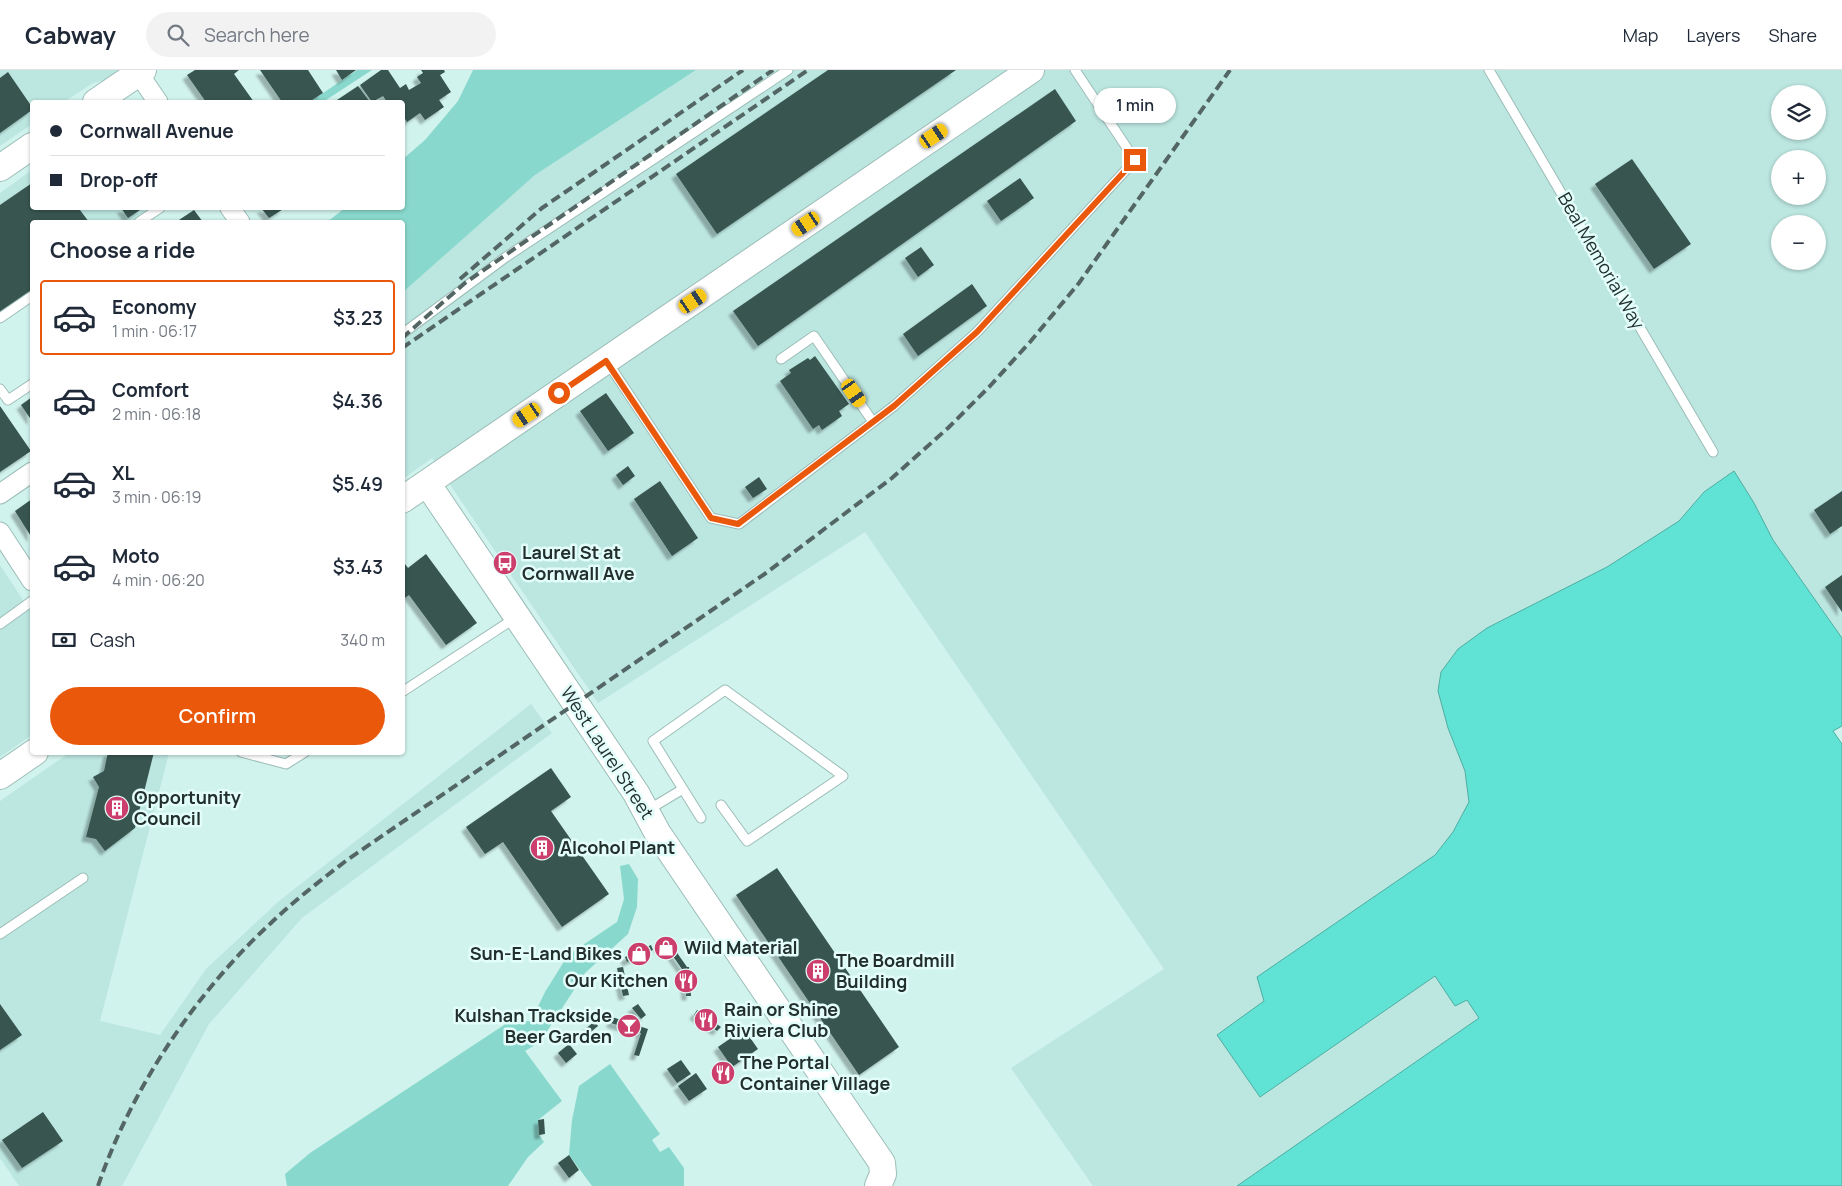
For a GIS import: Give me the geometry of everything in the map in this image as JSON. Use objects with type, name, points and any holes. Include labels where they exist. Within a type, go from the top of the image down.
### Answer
[{"type":"street","points":[[405,498],[1031,70]]},
{"type":"street","points":[[99,100],[139,71],[157,100]]},
{"type":"street","points":[[0,168],[30,147]]},
{"type":"street","points":[[0,494],[30,473]]},
{"type":"street","name":"West Laurel Street","points":[[427,484],[622,771],[657,832],[882,1163],[881,1180]]},
{"type":"street","points":[[0,532],[30,578]]},
{"type":"street","points":[[0,776],[31,755]]},
{"type":"lane","points":[[405,332],[506,257],[788,70]]},
{"type":"lane","points":[[606,361],[711,518],[738,524],[894,406],[977,332],[1135,160],[1075,70]]},
{"type":"lane","name":"Beal Memorial Way","points":[[1490,70],[1714,452]]},
{"type":"lane","points":[[144,220],[157,210]]},
{"type":"lane","points":[[0,318],[30,297]]},
{"type":"lane","points":[[781,359],[814,336],[874,422]]},
{"type":"lane","points":[[0,389],[8,400],[30,385]]},
{"type":"lane","points":[[0,624],[30,602]]},
{"type":"lane","points":[[405,690],[517,616]]},
{"type":"lane","points":[[701,818],[653,741],[725,690],[844,776],[746,842],[721,804]]},
{"type":"lane","points":[[252,755],[286,764],[300,755]]},
{"type":"lane","points":[[646,811],[683,789]]},
{"type":"lane","points":[[0,934],[83,878]]},
{"type":"shaded area","points":[[0,70],[122,70],[106,85],[100,81],[93,83],[67,100],[30,100],[30,125],[0,146]]},
{"type":"shaded area","points":[[357,70],[372,70],[326,100],[313,100]]},
{"type":"shaded area","points":[[473,70],[696,70],[535,175],[405,290],[405,220],[330,220],[342,210],[405,210],[405,157],[425,140],[458,101]]},
{"type":"shaded area","points":[[696,70],[1842,70],[1842,637],[1773,540],[1753,503],[1704,492],[1679,521],[1607,567],[1487,628],[1458,649],[1441,672],[1448,728],[1465,771],[1469,802],[1453,832],[1435,854],[1265,1001],[1260,1097],[1435,976],[1455,1006],[1467,1000],[1479,1018],[1237,1186],[1093,1186],[1011,1068],[1164,969],[865,532],[598,703],[432,458],[405,478],[405,289],[535,175]]},
{"type":"shaded area","points":[[30,171],[30,210],[157,210],[142,220],[30,220],[30,297],[0,318],[0,193]]},
{"type":"shaded area","points":[[1734,471],[1754,503],[1773,540],[1842,638],[1842,726],[1833,731],[1842,744],[1842,1186],[1237,1186],[1479,1018],[1467,1000],[1455,1006],[1435,976],[1260,1097],[1217,1035],[1264,1001],[1257,977],[1435,855],[1453,832],[1469,802],[1465,771],[1448,728],[1438,691],[1441,672],[1458,649],[1487,628],[1607,567],[1679,521],[1704,492]]},
{"type":"shaded area","points":[[0,565],[30,611],[30,736],[0,757]]},
{"type":"shaded area","points":[[531,704],[552,733],[302,918],[209,1024],[122,1186],[19,1186],[0,1158],[0,801],[66,755],[168,755],[100,1021],[160,1035],[206,969],[279,901]]},
{"type":"shaded area","points":[[629,864],[638,879],[637,907],[628,934],[585,973],[540,1042],[525,1051],[562,1101],[538,1120],[539,1135],[544,1142],[528,1157],[508,1186],[287,1186],[285,1174],[310,1153],[507,1023],[531,1021],[545,992],[568,955],[617,922],[624,899],[620,866]]},
{"type":"shaded area","points":[[610,1064],[660,1134],[652,1140],[660,1152],[669,1147],[684,1168],[684,1186],[592,1186],[569,1155],[572,1120],[579,1086]]},
{"type":"building","points":[[195,70],[239,70],[234,74],[253,100],[205,100],[187,75]]},
{"type":"building","points":[[260,70],[308,70],[323,93],[312,100],[281,100]]},
{"type":"building","points":[[336,70],[356,70],[342,80]]},
{"type":"building","points":[[381,70],[388,70],[400,88],[406,84],[409,90],[421,83],[417,77],[423,73],[421,70],[444,70],[445,72],[440,75],[451,92],[439,100],[444,107],[425,120],[420,113],[407,122],[405,119],[405,100],[386,100],[383,96],[376,100],[371,100],[360,85]]},
{"type":"building","points":[[828,70],[956,70],[717,234],[676,174]]},
{"type":"building","points":[[8,72],[30,104],[30,111],[0,133],[0,78]]},
{"type":"building","points":[[358,86],[368,100],[337,100]]},
{"type":"building","points":[[1055,89],[1076,121],[758,346],[733,311]]},
{"type":"building","points":[[1632,159],[1691,244],[1654,269],[1595,184]]},
{"type":"building","points":[[1020,178],[1034,198],[1001,221],[987,201]]},
{"type":"building","points":[[30,184],[30,210],[80,210],[88,220],[30,220],[30,292],[0,313],[0,205]]},
{"type":"building","points":[[122,210],[140,210],[128,218]]},
{"type":"building","points":[[194,210],[202,220],[179,220]]},
{"type":"building","points":[[263,210],[282,210],[269,218]]},
{"type":"building","points":[[921,247],[934,265],[918,277],[905,258]]},
{"type":"building","points":[[972,284],[987,306],[918,356],[903,334]]},
{"type":"building","points":[[815,356],[849,404],[839,411],[842,416],[822,430],[819,425],[813,429],[780,381],[791,373],[789,370],[808,358],[810,360]]},
{"type":"building","points":[[606,393],[634,433],[608,451],[580,411]]},
{"type":"building","points":[[30,398],[30,418],[21,405]]},
{"type":"building","points":[[0,406],[30,452],[0,472]]},
{"type":"building","points":[[628,466],[635,476],[623,485],[616,475]]},
{"type":"building","points":[[759,477],[767,489],[753,498],[745,487]]},
{"type":"building","points":[[660,481],[698,538],[672,556],[634,499]]},
{"type":"building","points":[[1842,491],[1842,526],[1830,534],[1814,510]]},
{"type":"building","points":[[30,500],[30,535],[15,511]]},
{"type":"building","points":[[426,554],[477,623],[446,645],[409,595],[405,598],[405,564],[408,568]]},
{"type":"building","points":[[1842,575],[1842,612],[1825,587]]},
{"type":"building","name":"Opportunity Council","points":[[107,755],[153,755],[135,828],[105,851],[96,839],[86,837],[99,787],[93,777],[104,771]]},
{"type":"building","name":"Alcohol Plant","points":[[551,768],[571,797],[551,811],[609,894],[562,927],[503,842],[485,854],[466,827]]},
{"type":"building","name":"The Boardmill Building","points":[[777,868],[899,1047],[859,1075],[736,895]]},
{"type":"building","points":[[660,943],[673,947],[687,967],[689,967],[691,996],[686,996],[684,972],[670,952],[658,948]]},
{"type":"building","points":[[651,945],[653,950],[627,962],[625,957]]},
{"type":"building","points":[[623,967],[629,995],[623,996],[617,968]]},
{"type":"building","points":[[0,1004],[22,1035],[0,1050]]},
{"type":"building","points":[[638,1004],[646,1015],[641,1019],[632,1008]]},
{"type":"building","points":[[697,1010],[721,1027],[717,1031],[694,1015]]},
{"type":"building","points":[[612,1017],[648,1029],[639,1056],[634,1055],[641,1033],[611,1023]]},
{"type":"building","points":[[595,1021],[598,1026],[587,1035],[584,1030]]},
{"type":"building","points":[[744,1029],[758,1049],[732,1067],[718,1047]]},
{"type":"building","points":[[569,1044],[577,1054],[566,1063],[558,1053]]},
{"type":"building","points":[[681,1060],[691,1074],[677,1083],[667,1069]]},
{"type":"building","points":[[696,1073],[707,1089],[689,1101],[678,1086]]},
{"type":"building","points":[[43,1112],[63,1141],[22,1168],[2,1140]]},
{"type":"building","points":[[544,1119],[545,1134],[539,1135],[538,1120]]},
{"type":"building","points":[[569,1155],[579,1170],[569,1178],[558,1163]]},
{"type":"railway","points":[[460,279],[542,208],[743,70]]},
{"type":"railway","points":[[405,335],[465,283],[773,70]]},
{"type":"railway","points":[[405,346],[808,70]]},
{"type":"railway","points":[[98,1186],[128,1114],[147,1078],[192,1011],[243,950],[289,906],[347,860],[766,573],[892,478],[948,428],[990,386],[1079,283],[1230,70]]},
{"type":"place","name":"Laurel St at Cornwall Ave","points":[[505,563]]},
{"type":"place","name":"Opportunity Council","points":[[117,808]]},
{"type":"place","name":"Alcohol Plant","points":[[542,848]]},
{"type":"place","name":"Wild Material","points":[[666,948]]},
{"type":"place","name":"Sun-E-Land Bikes","points":[[639,954]]},
{"type":"place","name":"The Boardmill Building","points":[[818,971]]},
{"type":"place","name":"Our Kitchen","points":[[686,981]]},
{"type":"place","name":"Rain or Shine Riviera Club","points":[[706,1020]]},
{"type":"place","name":"Kulshan Trackside Beer Garden","points":[[629,1026]]},
{"type":"place","name":"The Portal Container Village","points":[[723,1073]]},
{"type":"route","points":[[559,393],[606,361],[711,518],[738,524],[894,406],[977,332],[1135,160]]}]
